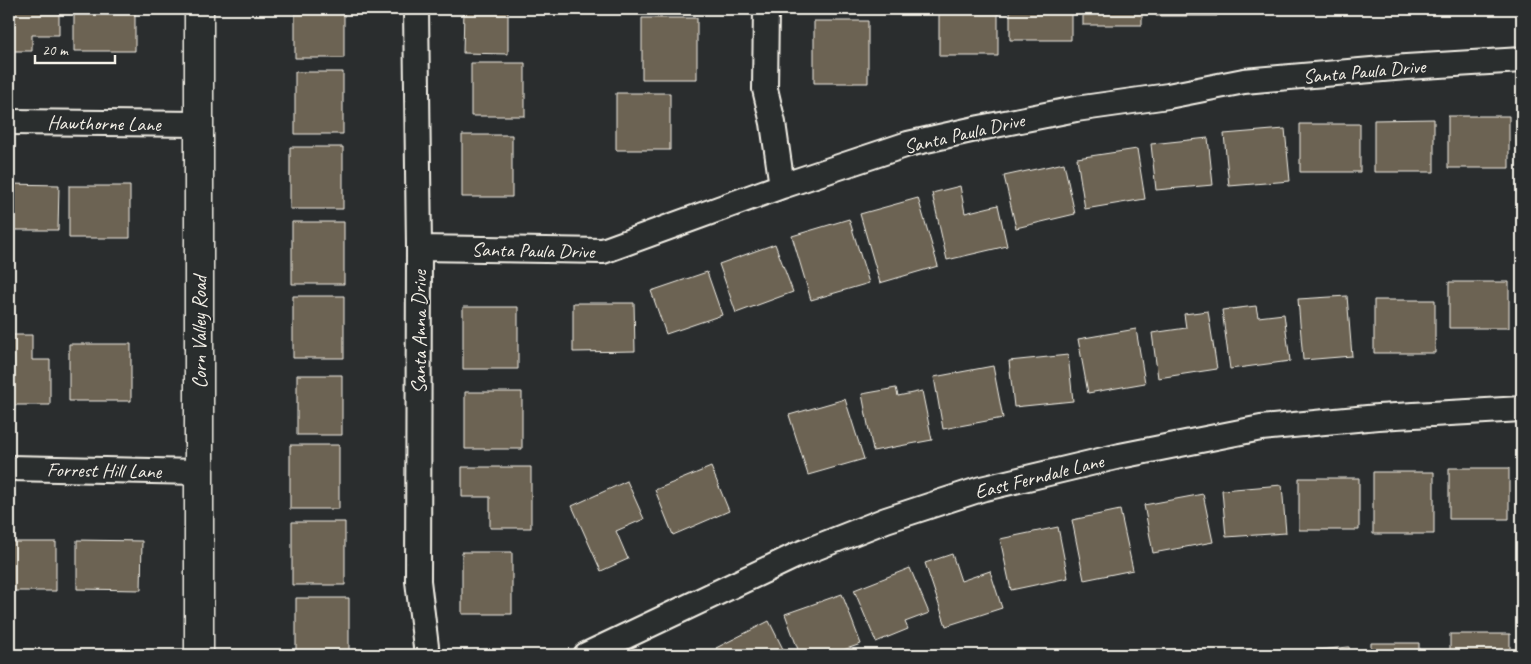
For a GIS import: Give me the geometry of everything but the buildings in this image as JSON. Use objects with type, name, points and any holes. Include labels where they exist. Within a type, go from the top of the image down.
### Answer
[{"type":"main road","name":"Corn Valley Road","points":[[199,9],[199,655]]},
{"type":"street","name":"Santa Anna Drive","points":[[416,9],[419,248],[418,581],[427,655]]},
{"type":"street","points":[[766,9],[765,88],[773,123],[782,186]]},
{"type":"street","name":"Santa Paula Drive","points":[[419,248],[603,251],[782,186],[908,144],[926,140],[1076,109],[1168,96],[1244,81],[1406,67],[1522,60]]},
{"type":"street","name":"Hawthorne Lane","points":[[9,122],[199,124]]},
{"type":"street","name":"East Ferndale Lane","points":[[586,655],[797,555],[886,520],[981,489],[1120,456],[1260,428],[1378,417],[1522,409]]},
{"type":"street","name":"Forrest Hill Lane","points":[[9,468],[199,472]]}]
